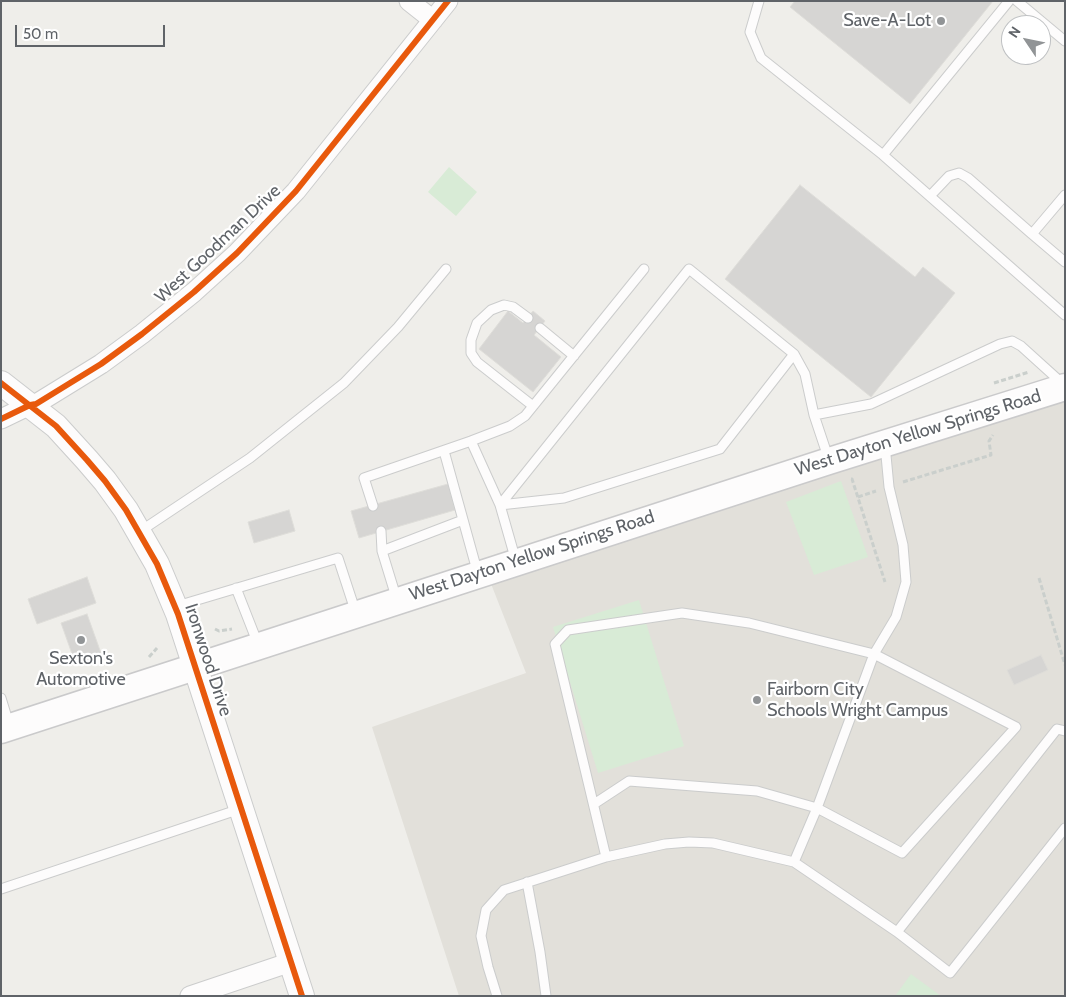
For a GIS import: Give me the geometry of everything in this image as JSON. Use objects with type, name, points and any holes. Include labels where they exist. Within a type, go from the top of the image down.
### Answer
[{"type":"main road","name":"West Dayton Yellow Springs Road","points":[[6,728],[397,600],[1065,386]]},
{"type":"street","points":[[409,1],[432,20]]},
{"type":"street","name":"West Goodman Drive","points":[[1,419],[36,404],[101,364],[194,292],[237,252],[296,191],[448,1]]},
{"type":"street","name":"Ironwood Drive","points":[[1,383],[56,426],[87,460],[116,495],[157,564],[175,607],[195,666],[302,996]]},
{"type":"street","points":[[190,996],[291,962]]},
{"type":"lane","points":[[759,1],[750,32],[761,58],[883,155],[1065,315]]},
{"type":"lane","points":[[883,155],[1010,1]]},
{"type":"lane","points":[[1018,1],[1065,41]]},
{"type":"lane","points":[[930,196],[949,176],[959,173],[968,178],[1065,262]]},
{"type":"lane","points":[[1032,234],[1065,194]]},
{"type":"lane","points":[[139,532],[250,458],[344,383],[398,327],[446,269]]},
{"type":"lane","points":[[373,506],[364,478],[510,426],[525,416],[644,269]]},
{"type":"lane","points":[[500,505],[688,269],[794,354],[805,374],[814,416],[829,461]]},
{"type":"lane","points":[[528,318],[513,307],[504,305],[491,310],[477,323],[471,340],[471,353],[477,362],[533,406]]},
{"type":"lane","points":[[540,328],[574,356]]},
{"type":"lane","points":[[814,416],[870,404],[1000,344],[1012,342],[1021,346],[1065,386]]},
{"type":"lane","points":[[500,505],[564,498],[720,449],[794,354]]},
{"type":"lane","points":[[471,441],[500,505],[516,562]]},
{"type":"lane","points":[[794,862],[817,808],[874,654],[896,617],[906,582],[904,545],[889,486],[884,444]]},
{"type":"lane","points":[[444,451],[478,574]]},
{"type":"lane","points":[[382,551],[463,520]]},
{"type":"lane","points":[[381,531],[382,551],[397,600]]},
{"type":"lane","points":[[175,607],[338,558],[356,614]]},
{"type":"lane","points":[[236,588],[258,645]]},
{"type":"lane","points":[[594,804],[629,781],[756,791],[817,808],[902,853],[1016,727],[874,654],[749,622],[682,613],[568,630],[555,644],[606,857]]},
{"type":"lane","points":[[1,698],[6,728]]},
{"type":"lane","points":[[897,932],[1057,730],[1065,731]]},
{"type":"lane","points":[[1,889],[241,809]]},
{"type":"lane","points":[[497,996],[481,936],[486,910],[504,890],[606,857],[665,844],[690,842],[713,843],[794,862],[897,932],[950,973],[1065,828]]},
{"type":"lane","points":[[527,882],[546,996]]},
{"type":"path","points":[[858,497],[991,455],[989,441],[993,434],[1002,432]]},
{"type":"path","points":[[852,479],[885,582]]},
{"type":"path","points":[[1040,578],[1065,665]]},
{"type":"shaded area","name":"Fairborn City Schools Wright Campus","points":[[1065,387],[1065,996],[459,996],[372,727],[526,673],[486,571]]},
{"type":"green space","points":[[449,167],[477,192],[456,216],[428,192]]},
{"type":"green space","points":[[841,481],[868,557],[814,575],[786,502]]},
{"type":"green space","points":[[639,600],[684,746],[598,773],[553,627]]},
{"type":"green space","points":[[911,974],[941,996],[895,996]]},
{"type":"building","points":[[795,1],[993,1],[910,104],[790,7]]},
{"type":"building","points":[[800,185],[915,277],[923,267],[955,293],[871,397],[725,279]]},
{"type":"building","points":[[508,311],[523,323],[533,311],[545,321],[534,335],[561,357],[533,392],[479,349]]},
{"type":"building","points":[[448,484],[455,510],[359,538],[351,511]]},
{"type":"building","points":[[289,510],[295,531],[254,543],[248,522]]},
{"type":"building","points":[[87,577],[96,603],[37,624],[28,599]]},
{"type":"building","points":[[87,614],[102,656],[76,665],[61,623]]},
{"type":"building","points":[[1041,655],[1048,670],[1014,685],[1007,670]]},
{"type":"cycle path","points":[[1,419],[36,404],[101,364],[194,292],[237,253],[296,191],[448,1]]},
{"type":"cycle path","points":[[1,383],[56,426],[87,460],[126,510],[157,564],[178,614],[302,996]]},
{"type":"place","name":"Save-A-Lot","points":[[941,21]]},
{"type":"place","name":"Sexton's Automotive","points":[[81,640]]},
{"type":"place","name":"Fairborn City Schools Wright Campus","points":[[757,700]]}]
